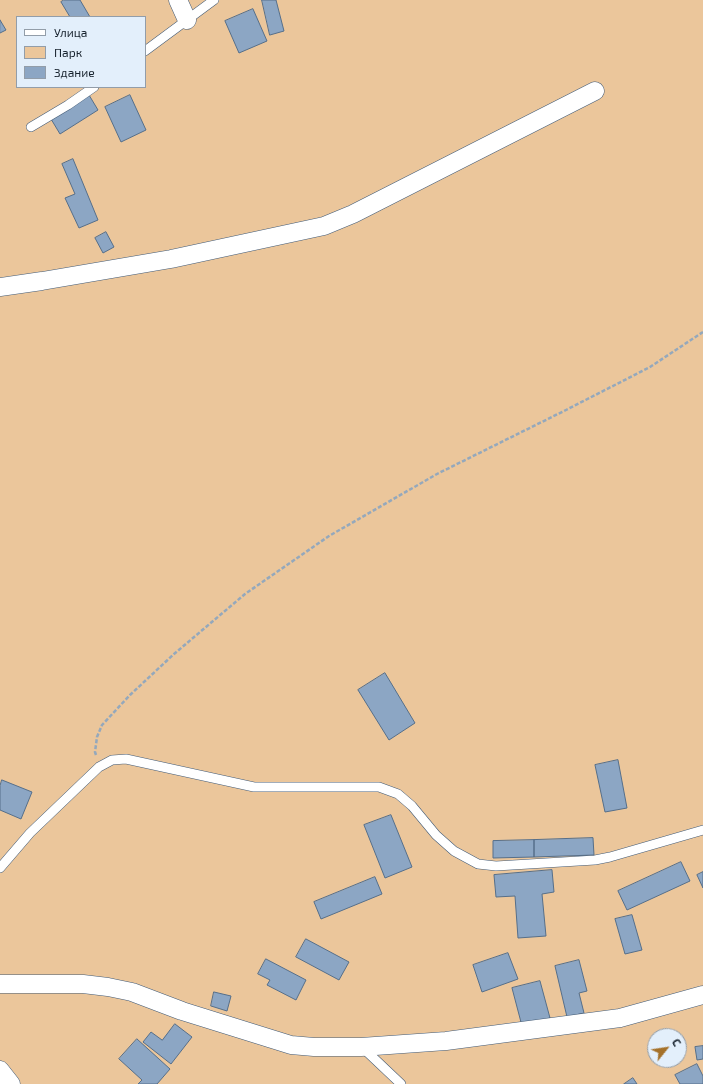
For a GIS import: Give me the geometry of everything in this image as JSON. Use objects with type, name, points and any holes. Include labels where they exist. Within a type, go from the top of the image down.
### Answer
[{"type":"street","points":[[178,0],[187,20]]},
{"type":"street","points":[[0,287],[171,259],[324,226],[353,214],[595,91]]},
{"type":"street","points":[[0,984],[83,984],[108,987],[132,992],[182,1011],[291,1045],[314,1047],[361,1047],[446,1041],[620,1018],[703,995]]},
{"type":"street","points":[[0,1070],[11,1084]]},
{"type":"lane","points":[[146,50],[214,0]]},
{"type":"lane","points":[[31,127],[92,88]]},
{"type":"lane","points":[[0,868],[30,833],[99,767],[112,760],[126,759],[254,788],[379,787],[398,794],[412,806],[436,835],[454,851],[478,864],[496,866],[595,860],[703,830]]},
{"type":"lane","points":[[361,1047],[401,1084]]},
{"type":"path","points":[[99,767],[95,752],[97,737],[102,725],[130,695],[174,654],[245,594],[329,536],[437,474],[650,367],[703,332]]},
{"type":"green space","points":[[0,0],[703,0],[703,1084],[0,1084]]},
{"type":"building","points":[[64,0],[80,0],[89,16],[69,16],[61,2]]},
{"type":"building","points":[[262,0],[276,0],[284,31],[270,35]]},
{"type":"building","points":[[253,9],[267,41],[239,53],[225,21]]},
{"type":"building","points":[[0,20],[6,30],[0,33]]},
{"type":"building","points":[[89,95],[98,110],[60,134],[51,119]]},
{"type":"building","points":[[130,95],[146,130],[121,142],[105,107]]},
{"type":"building","points":[[73,159],[98,220],[79,228],[65,198],[75,194],[62,164]]},
{"type":"building","points":[[106,232],[114,247],[103,253],[95,238]]},
{"type":"building","points":[[385,673],[415,723],[389,740],[358,690]]},
{"type":"building","points":[[618,760],[627,808],[605,812],[595,765]]},
{"type":"building","points":[[2,780],[32,792],[21,819],[0,810],[0,786]]},
{"type":"building","points":[[391,815],[412,867],[385,878],[364,825]]},
{"type":"building","points":[[593,838],[594,855],[534,857],[534,840]]},
{"type":"building","points":[[534,840],[534,857],[493,858],[493,841]]},
{"type":"building","points":[[681,862],[690,881],[627,910],[618,891]]},
{"type":"building","points":[[552,870],[554,892],[542,894],[546,936],[518,938],[515,896],[496,897],[494,875]]},
{"type":"building","points":[[703,872],[703,888],[697,875]]},
{"type":"building","points":[[375,877],[382,894],[321,919],[314,902]]},
{"type":"building","points":[[632,915],[642,950],[625,954],[615,919]]},
{"type":"building","points":[[306,939],[349,962],[339,980],[296,957]]},
{"type":"building","points":[[508,953],[518,979],[482,992],[473,965]]},
{"type":"building","points":[[266,959],[306,980],[296,1000],[267,985],[270,980],[258,974]]},
{"type":"building","points":[[579,960],[587,991],[579,993],[584,1013],[567,1017],[555,966]]},
{"type":"building","points":[[540,981],[550,1018],[522,1026],[512,988]]},
{"type":"building","points":[[214,992],[231,996],[227,1011],[211,1006]]},
{"type":"building","points":[[175,1024],[192,1037],[171,1064],[143,1042],[151,1032],[162,1040]]},
{"type":"building","points":[[137,1039],[170,1069],[157,1084],[138,1084],[142,1080],[119,1059]]},
{"type":"building","points":[[703,1046],[703,1059],[697,1060],[695,1047]]},
{"type":"building","points":[[697,1064],[703,1076],[703,1084],[680,1084],[675,1075]]},
{"type":"building","points":[[633,1078],[637,1084],[624,1084]]}]
